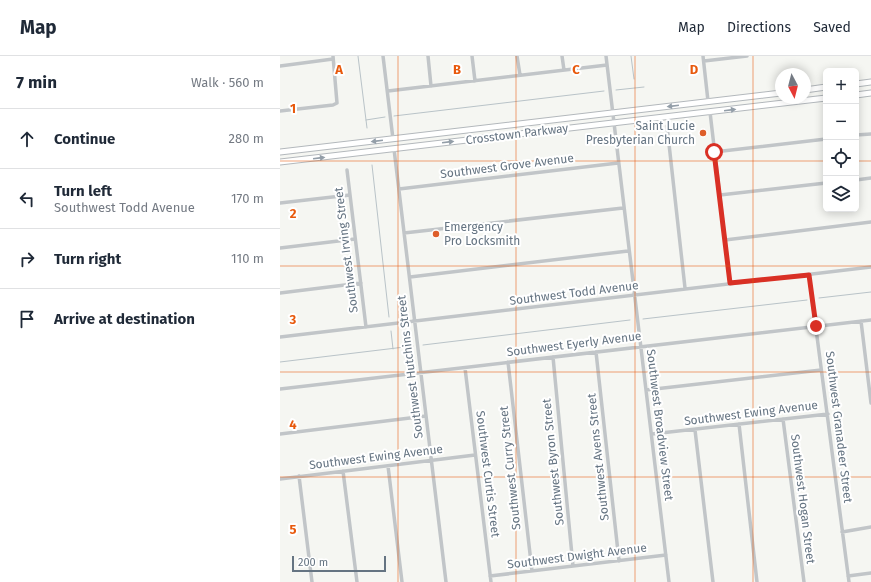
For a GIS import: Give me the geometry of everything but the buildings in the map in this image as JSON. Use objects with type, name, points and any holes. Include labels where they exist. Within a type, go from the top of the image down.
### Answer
[{"type":"main road","points":[[859,84],[871,82]]},
{"type":"main road","points":[[811,89],[823,87]]},
{"type":"main road","points":[[859,95],[871,93]]},
{"type":"main road","name":"Crosstown Parkway","points":[[280,152],[775,94]]},
{"type":"main road","name":"Crosstown Parkway","points":[[280,162],[823,98]]},
{"type":"street","points":[[383,56],[394,139]]},
{"type":"street","points":[[428,56],[431,86]]},
{"type":"street","points":[[472,56],[475,81]]},
{"type":"street","points":[[518,56],[520,76]]},
{"type":"street","points":[[562,56],[564,70]]},
{"type":"street","name":"Southwest Broadview Street","points":[[606,56],[628,251],[652,434],[669,582]]},
{"type":"street","points":[[703,56],[708,101]]},
{"type":"street","points":[[704,61],[747,56]]},
{"type":"street","points":[[280,66],[333,58],[337,103],[333,105],[280,111]]},
{"type":"street","points":[[388,91],[608,65]]},
{"type":"street","points":[[710,112],[730,283]]},
{"type":"street","points":[[667,126],[685,288]]},
{"type":"street","points":[[859,135],[871,134]]},
{"type":"street","points":[[714,152],[823,139]]},
{"type":"street","name":"Southwest Hutchins Street","points":[[394,149],[446,582]]},
{"type":"street","name":"Southwest Grove Avenue","points":[[399,189],[618,163]]},
{"type":"street","name":"Southwest Irving Street","points":[[347,170],[366,327]]},
{"type":"street","points":[[859,180],[871,178]]},
{"type":"street","points":[[720,195],[823,183]]},
{"type":"street","points":[[280,203],[350,195]]},
{"type":"street","points":[[404,233],[623,208]]},
{"type":"street","points":[[724,240],[871,222]]},
{"type":"street","points":[[280,248],[356,240]]},
{"type":"street","points":[[410,277],[628,251]]},
{"type":"street","name":"Southwest Todd Avenue","points":[[280,337],[871,267]]},
{"type":"street","name":"Southwest Granadeer Street","points":[[809,275],[849,582]]},
{"type":"street","points":[[280,293],[361,283]]},
{"type":"street","name":"Southwest Eyerly Avenue","points":[[280,389],[871,320]]},
{"type":"street","points":[[861,321],[871,404]]},
{"type":"street","name":"Southwest Avens Street","points":[[596,352],[620,561]]},
{"type":"street","name":"Southwest Byron Street","points":[[553,356],[573,566]]},
{"type":"street","name":"Southwest Curry Street","points":[[508,362],[532,571]]},
{"type":"street","name":"Southwest Curtis Street","points":[[465,368],[491,582]]},
{"type":"street","points":[[646,390],[821,370]]},
{"type":"street","name":"Southwest Ewing Avenue","points":[[652,434],[828,414]]},
{"type":"street","points":[[280,434],[426,416]]},
{"type":"street","name":"Southwest Hogan Street","points":[[783,419],[804,582]]},
{"type":"street","points":[[739,424],[757,582]]},
{"type":"street","points":[[695,430],[713,582]]},
{"type":"street","name":"Southwest Ewing Avenue","points":[[280,478],[475,455]]},
{"type":"street","points":[[388,466],[402,582]]},
{"type":"street","points":[[343,471],[357,582]]},
{"type":"street","points":[[299,476],[312,582]]},
{"type":"street","points":[[842,532],[871,528]]},
{"type":"street","name":"Southwest Dwight Avenue","points":[[490,576],[666,555]]},
{"type":"street","points":[[848,576],[871,573]]},
{"type":"waterway","points":[[358,56],[367,128]]},
{"type":"waterway","points":[[631,56],[634,79]]},
{"type":"waterway","points":[[616,90],[644,87]]},
{"type":"waterway","points":[[394,116],[604,91]]},
{"type":"waterway","points":[[366,120],[385,117]]},
{"type":"waterway","points":[[372,165],[389,317]]},
{"type":"waterway","points":[[819,298],[871,292]]},
{"type":"waterway","points":[[643,319],[807,300]]},
{"type":"waterway","points":[[423,345],[630,320]]},
{"type":"waterway","points":[[391,331],[393,349]]},
{"type":"waterway","points":[[280,362],[413,346]]},
{"type":"place","name":"Saint Lucie Presbyterian Church","points":[[703,133]]},
{"type":"place","name":"Emergency Pro Locksmith","points":[[436,234]]},
{"type":"route","points":[[714,152],[730,283],[809,275],[816,326]]}]
